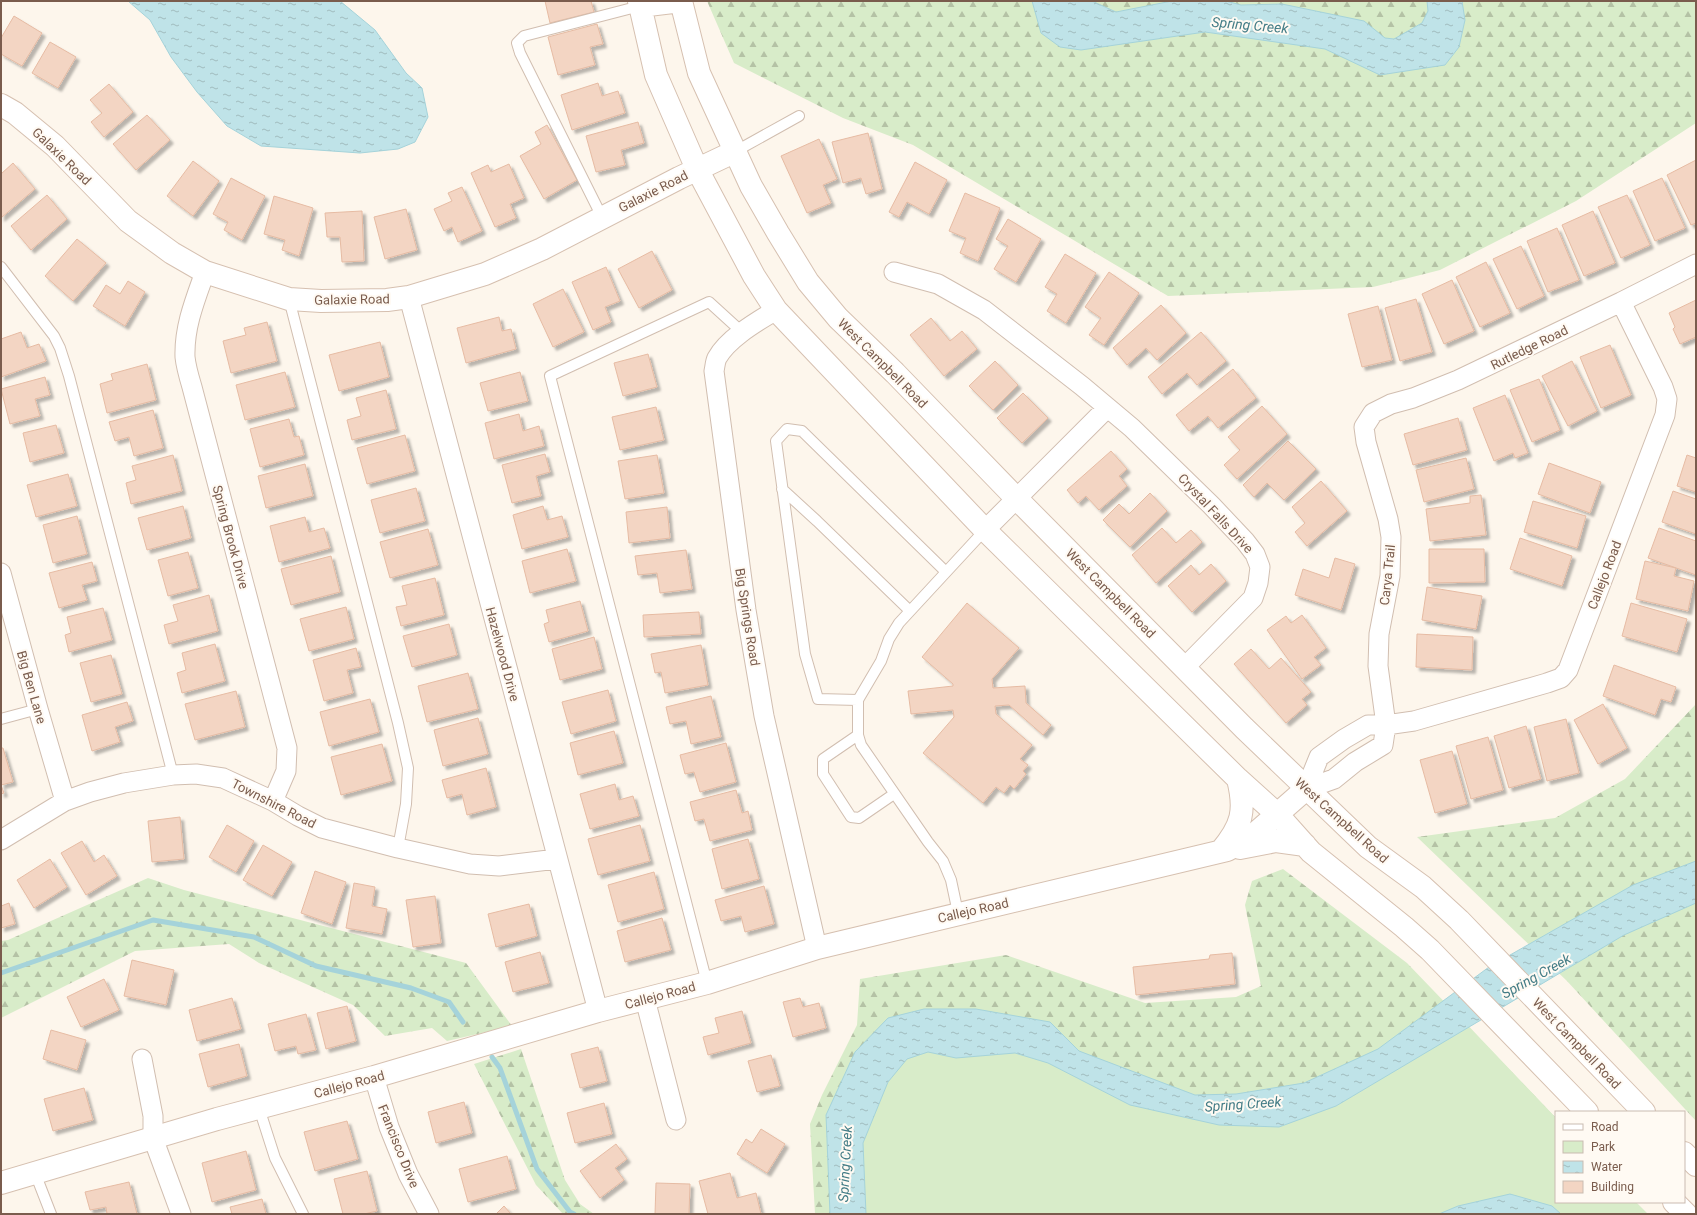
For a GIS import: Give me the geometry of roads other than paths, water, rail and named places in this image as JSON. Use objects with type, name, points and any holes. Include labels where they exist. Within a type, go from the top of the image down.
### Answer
[{"type":"main road","points":[[681,1],[639,3],[656,75],[697,169],[754,276],[776,310],[985,530],[1238,779],[1278,815],[1311,852],[1404,927],[1430,950],[1586,1111]]},
{"type":"main road","name":"West Campbell Road","points":[[681,1],[699,73],[751,186],[808,282],[838,318],[895,373],[1017,499],[1306,789],[1368,847],[1422,887],[1458,920],[1643,1111]]},
{"type":"main road","name":"Galaxie Road","points":[[1,105],[15,113],[55,146],[128,221],[172,252],[205,272],[289,299],[321,301],[387,300],[409,297],[485,274],[542,249],[697,169],[736,151]]},
{"type":"main road","points":[[1224,851],[1233,837],[1241,818],[1243,798],[1238,779]]},
{"type":"main road","name":"Callejo Road","points":[[1,1183],[153,1138],[374,1077],[598,1011],[707,982],[818,948],[958,913],[1224,851],[1250,838],[1306,789]]},
{"type":"main road","points":[[1224,851],[1276,841],[1305,845]]},
{"type":"main road","points":[[1685,1154],[1696,1165]]},
{"type":"main road","points":[[1675,1203],[1686,1214]]},
{"type":"street","name":"Rutledge Road","points":[[1364,427],[1373,413],[1391,404],[1414,398],[1458,380],[1621,302],[1696,264]]},
{"type":"street","name":"Spring Brook Drive","points":[[205,272],[192,306],[186,332],[185,357],[287,748],[286,771],[273,801]]},
{"type":"street","name":"Crystal Falls Drive","points":[[894,272],[938,284],[984,310],[1132,428],[1246,541],[1255,554],[1260,567],[1258,583],[1253,598],[1185,667]]},
{"type":"street","name":"Hazelwood Drive","points":[[409,297],[598,1011]]},
{"type":"street","name":"Callejo Road","points":[[1306,789],[1319,757],[1368,724],[1386,725],[1414,721],[1547,683],[1561,678],[1568,670],[1665,415],[1667,399],[1663,386],[1621,302]]},
{"type":"street","name":"Big Springs Road","points":[[776,310],[743,333],[725,348],[717,359],[714,371],[746,610],[762,701],[818,948]]},
{"type":"street","points":[[985,530],[1107,408]]},
{"type":"street","name":"Carya Trail","points":[[1364,427],[1366,442],[1377,475],[1391,537],[1390,576],[1379,634],[1378,666],[1386,725]]},
{"type":"street","name":"Big Ben Lane","points":[[1,573],[65,802]]},
{"type":"street","name":"Callejo Road","points":[[1306,789],[1334,779],[1355,762],[1384,745],[1386,725]]},
{"type":"street","name":"Townshire Road","points":[[1,840],[65,802],[90,792],[103,788],[173,775],[196,774],[223,778],[273,801],[322,828],[398,848],[477,865],[499,866],[557,859]]},
{"type":"street","points":[[644,999],[676,1120]]},
{"type":"street","points":[[142,1060],[153,1116],[153,1138],[181,1214]]},
{"type":"street","name":"Francisco Drive","points":[[374,1077],[388,1127],[408,1174],[428,1214]]},
{"type":"lane","points":[[602,217],[520,52],[517,43],[524,36],[639,3]]},
{"type":"lane","points":[[736,151],[799,116]]},
{"type":"lane","points":[[1,267],[54,336],[60,348],[69,376],[173,775]]},
{"type":"lane","points":[[289,299],[398,723],[408,768],[406,804],[398,848]]},
{"type":"lane","points":[[707,982],[550,376],[709,302],[743,333]]},
{"type":"lane","points":[[858,700],[818,699],[805,654],[776,441],[787,428],[802,431],[946,572]]},
{"type":"lane","points":[[782,489],[910,611]]},
{"type":"lane","points":[[958,913],[951,880],[943,861],[894,794],[861,745],[858,734],[858,700],[881,661],[889,639],[899,623],[985,530]]},
{"type":"lane","points":[[1,719],[38,709]]},
{"type":"lane","points":[[858,734],[823,759],[823,774],[851,817],[859,818],[894,794]]},
{"type":"lane","points":[[259,1108],[275,1158],[303,1214]]},
{"type":"lane","points":[[35,1173],[51,1214]]},
{"type":"water","points":[[128,1],[340,1],[375,30],[406,73],[422,88],[428,117],[415,142],[398,149],[360,153],[261,146],[227,126],[197,92],[171,57],[150,20]]},
{"type":"water","name":"Spring Creek","points":[[1032,1],[1092,1],[1116,12],[1172,1],[1226,1],[1241,5],[1282,4],[1364,21],[1385,38],[1394,39],[1422,23],[1428,11],[1427,1],[1462,1],[1465,20],[1459,47],[1445,65],[1380,75],[1325,49],[1205,32],[1081,50],[1060,47],[1041,33]]},
{"type":"water","name":"Spring Creek","points":[[1696,861],[1696,903],[1624,935],[1336,1106],[1279,1127],[1219,1125],[1130,1105],[1048,1063],[1015,1053],[956,1058],[928,1052],[907,1059],[888,1082],[863,1143],[866,1214],[830,1214],[826,1115],[855,1052],[888,1018],[924,1009],[976,1009],[1050,1022],[1079,1051],[1195,1095],[1236,1094],[1304,1083],[1378,1049],[1489,967],[1633,885]]},
{"type":"water","points":[[1510,1194],[1552,1206],[1561,1214],[1439,1214],[1458,1206]]},
{"type":"waterway","points":[[1,973],[153,920],[254,937],[316,966],[411,988],[449,1002],[463,1022]]},
{"type":"waterway","points":[[492,1057],[500,1068],[537,1169],[570,1212],[574,1214]]}]
